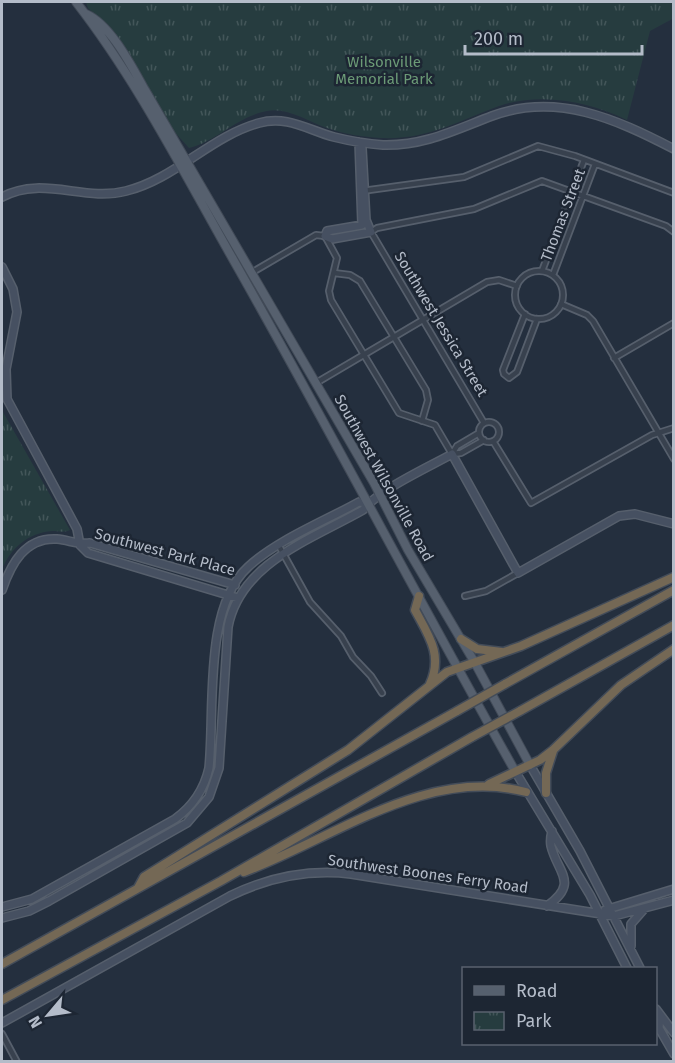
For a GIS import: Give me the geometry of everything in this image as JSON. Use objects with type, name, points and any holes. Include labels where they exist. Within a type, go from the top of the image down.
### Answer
[{"type":"highway","points":[[138,888],[144,877],[348,750],[447,672],[506,652],[674,577]]},
{"type":"highway","points":[[2,964],[674,590]]},
{"type":"highway","points":[[419,596],[415,610],[437,655],[436,671],[429,687]]},
{"type":"highway","points":[[2,1000],[221,881],[472,737],[674,625]]},
{"type":"highway","points":[[460,639],[478,649],[506,652]]},
{"type":"highway","points":[[221,881],[266,864],[384,809],[442,792],[488,784],[530,765],[553,750],[626,681],[674,649]]},
{"type":"highway","points":[[546,793],[546,773],[553,750]]},
{"type":"highway","points":[[488,784],[526,792]]},
{"type":"main road","name":"Southwest Wilsonville Road","points":[[78,2],[88,22],[126,70],[252,273],[380,496],[408,550],[475,663],[530,765]]},
{"type":"main road","name":"Southwest Wilsonville Road","points":[[183,163],[243,278],[515,771]]},
{"type":"street","points":[[2,197],[36,186],[85,194],[120,192],[149,183],[243,129],[267,121],[292,122],[359,142],[384,145],[419,142],[452,134],[503,112],[552,106],[577,109],[606,117],[674,149]]},
{"type":"street","name":"Southwest Jessica Street","points":[[359,142],[362,148],[362,191],[370,230],[484,423],[492,423],[498,428],[498,435],[493,441],[531,503],[659,434]]},
{"type":"street","points":[[362,191],[461,178],[538,146],[674,193]]},
{"type":"street","name":"Thomas Street","points":[[542,271],[584,160]]},
{"type":"street","name":"Thomas Street","points":[[553,275],[595,164]]},
{"type":"street","points":[[243,278],[316,235],[332,239],[474,209],[539,181],[666,226],[674,232]]},
{"type":"street","points":[[325,236],[335,252],[337,263],[329,296],[399,413],[435,425],[518,573]]},
{"type":"street","points":[[2,267],[13,289],[18,312],[6,369],[7,399],[77,529],[80,545]]},
{"type":"street","points":[[542,271],[553,275],[562,289],[561,304],[552,315],[537,319],[525,314],[517,304],[517,286],[526,275],[542,271]]},
{"type":"street","points":[[334,273],[357,278],[393,337],[427,395],[422,421]]},
{"type":"street","points":[[316,383],[487,282],[499,280],[517,286]]},
{"type":"street","points":[[561,304],[581,312],[593,321],[674,459]]},
{"type":"street","points":[[525,314],[503,370],[509,378],[517,372],[537,319]]},
{"type":"street","points":[[614,358],[674,323]]},
{"type":"street","points":[[452,454],[457,446],[479,433],[484,423]]},
{"type":"street","points":[[659,434],[674,428]]},
{"type":"street","points":[[479,433],[484,440]]},
{"type":"street","points":[[2,918],[29,911],[49,901],[175,831],[201,809],[213,790],[219,768],[228,627],[237,598],[243,588],[263,568],[363,510],[368,503],[452,454],[461,453],[484,440],[493,441]]},
{"type":"street","points":[[2,907],[32,899],[150,834],[181,814],[196,798],[209,768],[217,631],[233,585],[248,567],[279,546],[359,502],[368,503]]},
{"type":"street","points":[[465,596],[486,591],[619,516],[635,514],[674,524]]},
{"type":"street","name":"Southwest Park Place","points":[[2,590],[15,560],[33,544],[57,539],[80,545],[90,543],[243,588]]},
{"type":"street","name":"Southwest Park Place","points":[[80,545],[88,553],[237,598]]},
{"type":"street","points":[[279,546],[310,602],[341,636],[353,657],[372,676],[382,693]]},
{"type":"street","name":"Southwest Wilsonville Road","points":[[530,765],[614,916],[639,967]]},
{"type":"street","name":"Southwest Wilsonville Road","points":[[515,771],[552,831],[626,967]]},
{"type":"street","points":[[547,906],[562,889],[565,878],[551,846],[552,831]]},
{"type":"street","name":"Southwest Boones Ferry Road","points":[[2,1023],[230,896],[278,878],[312,873],[345,873],[614,916],[674,900]]},
{"type":"street","points":[[631,967],[598,914],[609,907],[674,889]]},
{"type":"street","points":[[631,951],[631,924],[645,908]]},
{"type":"street","points":[[657,1011],[674,1033]]},
{"type":"street","points":[[660,1017],[659,1029],[674,1054]]},
{"type":"street","points":[[2,1034],[17,1062]]},
{"type":"green space","name":"Wilsonville Memorial Park","points":[[86,2],[673,2],[674,18],[650,31],[627,120],[581,104],[547,99],[531,100],[499,106],[428,133],[381,138],[340,132],[290,113],[275,110],[256,114],[209,140],[189,148],[171,128],[102,22],[88,8]]},
{"type":"green space","points":[[3,412],[70,530],[43,532],[28,538],[15,548],[2,569]]}]
